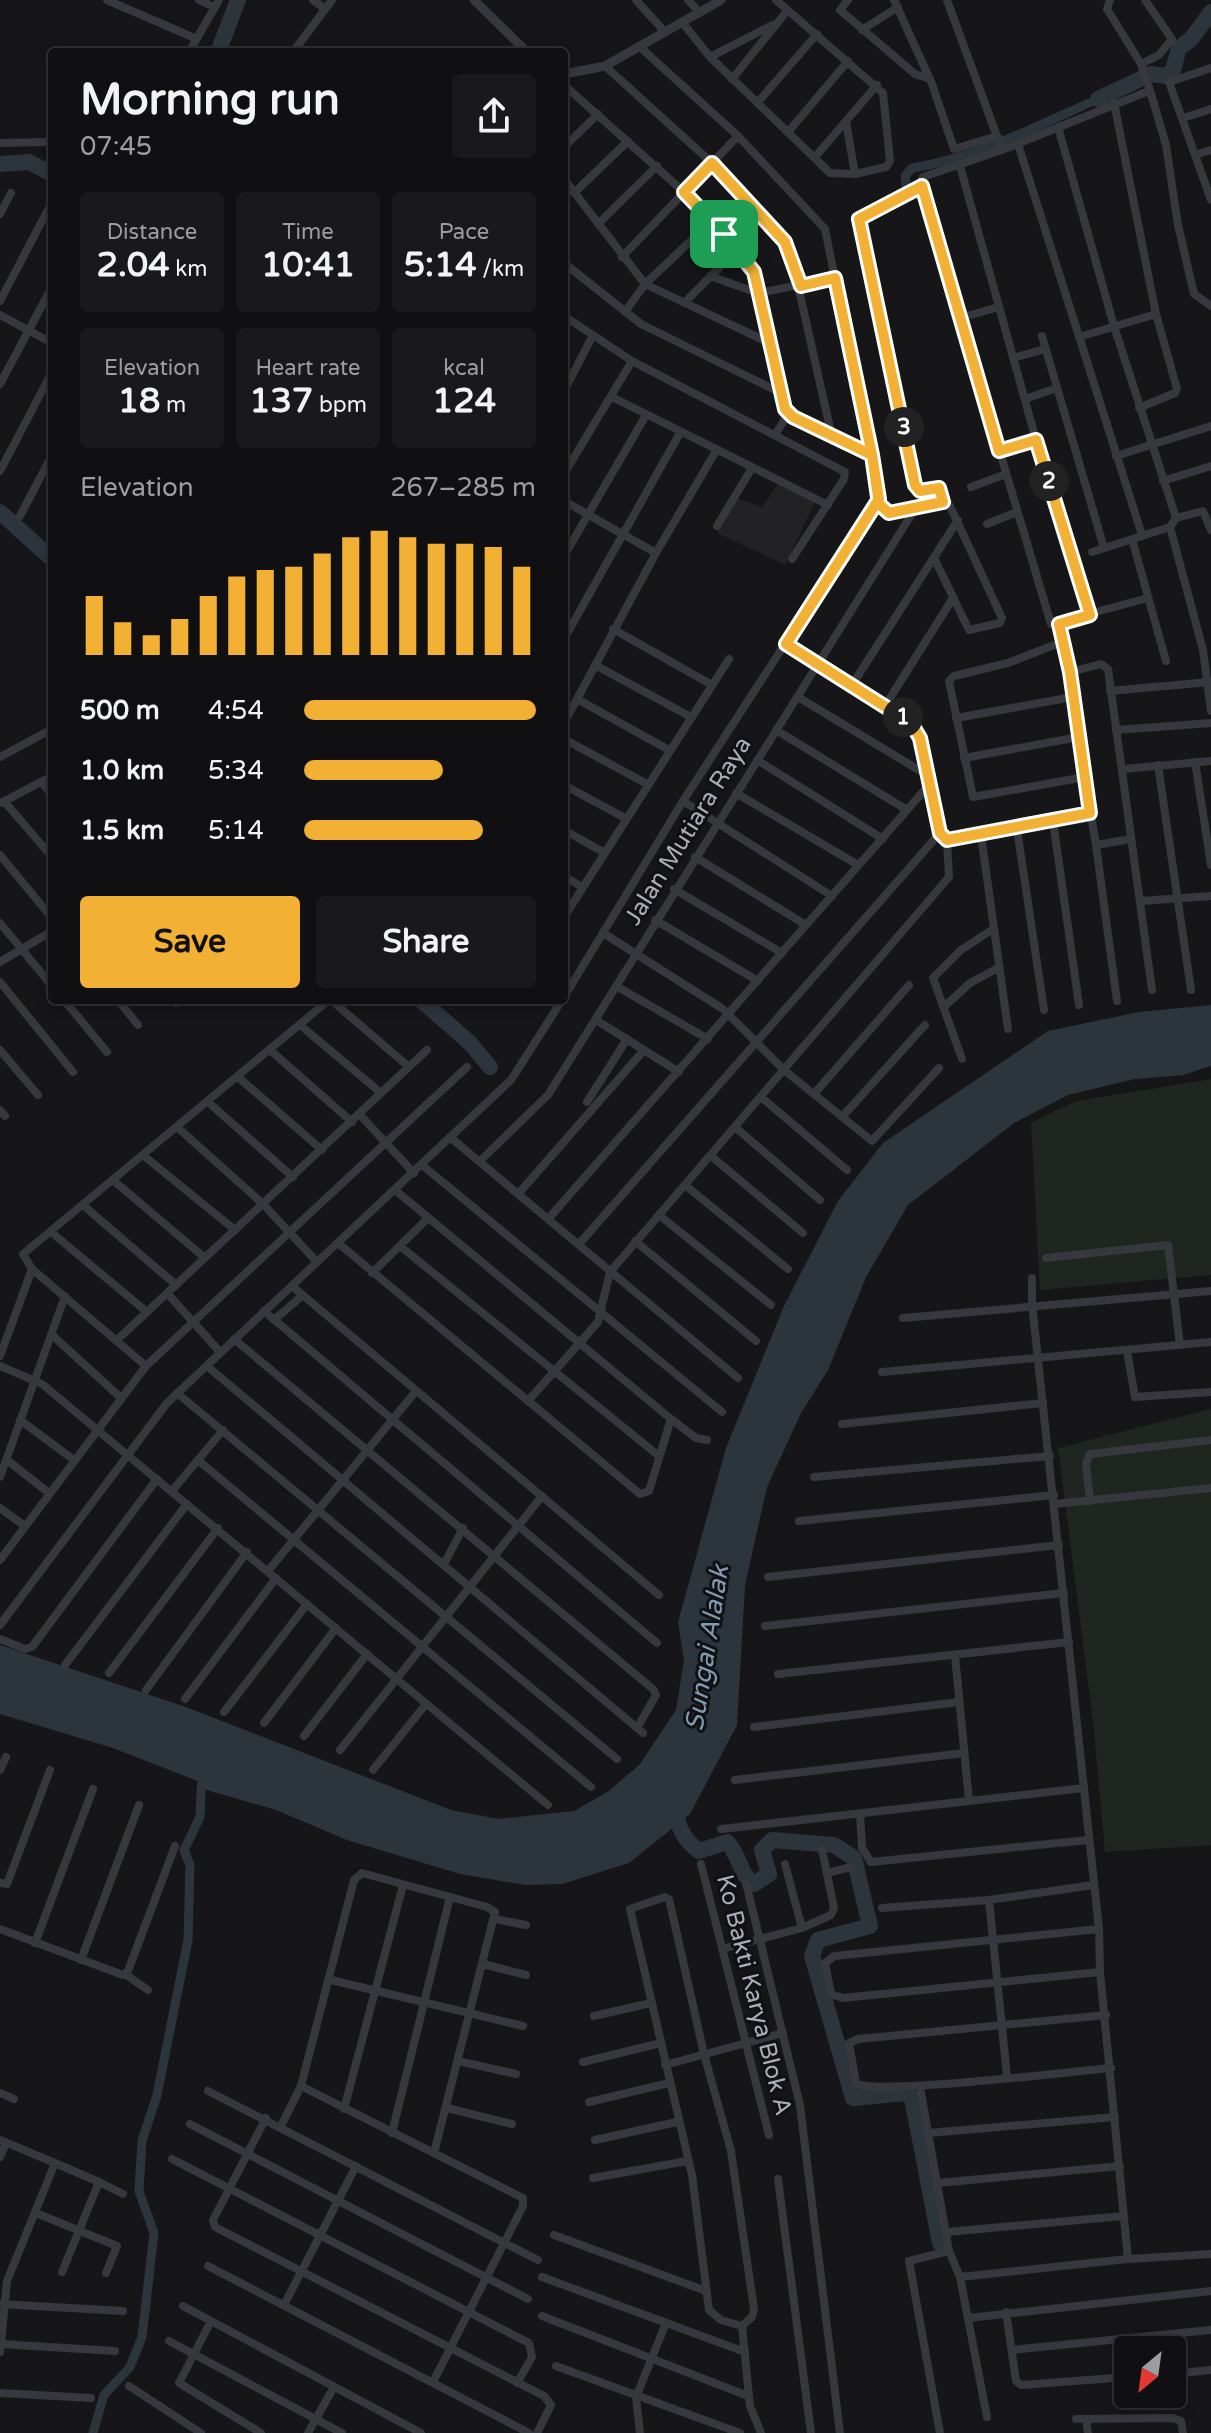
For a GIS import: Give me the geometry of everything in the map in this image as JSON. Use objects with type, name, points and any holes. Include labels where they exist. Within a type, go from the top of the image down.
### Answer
[{"type":"street","points":[[107,0],[197,39]]},
{"type":"street","points":[[191,48],[216,4],[199,0]]},
{"type":"street","points":[[313,0],[325,9]]},
{"type":"street","points":[[296,48],[332,0]]},
{"type":"street","points":[[474,0],[523,48]]},
{"type":"street","points":[[636,0],[665,32]]},
{"type":"street","points":[[688,0],[699,12]]},
{"type":"street","points":[[568,73],[605,66],[721,0]]},
{"type":"street","points":[[682,22],[710,57],[830,173],[855,174],[882,168],[890,161],[885,96],[877,85],[776,0]]},
{"type":"street","points":[[848,0],[840,10],[915,74],[930,79]]},
{"type":"street","points":[[947,0],[999,142]]},
{"type":"street","points":[[1110,0],[1106,3],[1107,9],[1141,68],[1166,145],[1178,225],[1194,294],[1211,306]]},
{"type":"street","points":[[1141,68],[1159,55],[1172,39],[1145,0]]},
{"type":"street","points":[[862,30],[896,3],[930,79],[954,149],[999,142],[1018,144],[1148,87]]},
{"type":"street","points":[[732,79],[787,11]]},
{"type":"street","points":[[710,57],[776,22]]},
{"type":"street","points":[[758,102],[817,34]]},
{"type":"street","points":[[640,47],[738,136],[821,223],[884,512],[943,502],[951,506],[1002,620],[969,630],[934,558]]},
{"type":"street","points":[[789,131],[848,61]]},
{"type":"street","points":[[605,66],[712,163],[785,242],[801,286],[832,437]]},
{"type":"street","points":[[1210,194],[1169,82],[1211,68]]},
{"type":"street","points":[[815,157],[877,85]]},
{"type":"street","points":[[568,91],[657,166],[751,264],[772,344],[779,392],[788,414],[872,455]]},
{"type":"street","points":[[1114,103],[1156,314],[1177,389],[1175,393],[1139,408]]},
{"type":"street","points":[[1183,118],[1211,109]]},
{"type":"street","points":[[568,143],[598,114]]},
{"type":"street","points":[[846,122],[855,174]]},
{"type":"street","points":[[1058,127],[1114,326],[1176,518]]},
{"type":"street","points":[[622,257],[738,136]]},
{"type":"street","points":[[574,193],[628,141]]},
{"type":"street","points":[[0,143],[48,142]]},
{"type":"street","points":[[999,142],[960,166],[923,177],[922,186],[1049,619],[1053,625],[1059,624],[1148,598]]},
{"type":"street","points":[[1018,144],[1116,456],[1137,537],[1148,598],[1166,661]]},
{"type":"street","points":[[1195,155],[1211,150]]},
{"type":"street","points":[[598,224],[657,166]]},
{"type":"street","points":[[960,166],[1036,440],[1090,615]]},
{"type":"street","points":[[568,185],[645,284],[772,344]]},
{"type":"street","points":[[922,186],[859,219],[915,485],[920,491],[939,488],[943,502]]},
{"type":"street","points":[[0,214],[11,193]]},
{"type":"street","points":[[0,301],[48,210]]},
{"type":"street","points":[[625,312],[645,284],[712,221]]},
{"type":"street","points":[[684,303],[738,249]]},
{"type":"street","points":[[568,266],[641,324],[779,392]]},
{"type":"street","points":[[710,276],[758,293],[835,278]]},
{"type":"street","points":[[0,384],[48,294]]},
{"type":"street","points":[[960,318],[999,307]]},
{"type":"street","points":[[1079,337],[1156,314]]},
{"type":"street","points":[[0,315],[48,341]]},
{"type":"street","points":[[568,319],[632,361],[845,472],[844,479],[792,559]]},
{"type":"street","points":[[1042,336],[1104,548]]},
{"type":"street","points":[[568,382],[592,337]]},
{"type":"street","points":[[1013,358],[1045,349]]},
{"type":"street","points":[[568,468],[632,361]]},
{"type":"street","points":[[0,471],[48,380]]},
{"type":"street","points":[[1025,399],[1057,388]]},
{"type":"street","points":[[612,397],[828,505]]},
{"type":"street","points":[[775,435],[788,414]]},
{"type":"street","points":[[568,548],[646,415]]},
{"type":"street","points":[[1116,456],[1211,426]]},
{"type":"street","points":[[568,632],[680,433]]},
{"type":"street","points":[[999,451],[1036,440]]},
{"type":"street","points":[[568,716],[613,629],[716,451]]},
{"type":"street","points":[[20,516],[48,463]]},
{"type":"street","points":[[1163,481],[1211,466]]},
{"type":"street","points":[[717,526],[752,468]]},
{"type":"street","points":[[971,487],[1006,474]]},
{"type":"street","points":[[568,990],[683,801],[879,499]]},
{"type":"street","points":[[568,503],[656,553]]},
{"type":"street","name":"Jalan Mutiara Raya","points":[[480,1161],[538,1108],[915,509]]},
{"type":"street","points":[[1092,552],[1170,527],[1176,518],[1203,511],[1211,530]]},
{"type":"street","points":[[987,524],[1017,512]]},
{"type":"street","points":[[852,685],[958,520]]},
{"type":"street","points":[[1170,527],[1193,608],[1209,682],[1211,711]]},
{"type":"street","points":[[885,706],[953,598]]},
{"type":"street","points":[[1059,624],[1070,672],[1117,1001]]},
{"type":"street","points":[[613,629],[712,685]]},
{"type":"street","points":[[1062,642],[1008,663],[952,677],[949,681],[973,797],[1085,777]]},
{"type":"street","points":[[528,1401],[580,1343],[602,1312],[610,1272],[949,877],[952,869],[947,840],[940,833],[918,732],[906,718],[786,644]]},
{"type":"street","points":[[568,910],[729,659]]},
{"type":"street","points":[[1070,672],[1104,664],[1108,669],[1152,990]]},
{"type":"street","points":[[595,665],[691,717]]},
{"type":"street","points":[[1110,691],[1209,682]]},
{"type":"street","points":[[798,697],[927,775]]},
{"type":"street","points":[[956,718],[1073,697]]},
{"type":"street","points":[[577,699],[669,750]]},
{"type":"street","points":[[1116,730],[1211,723]]},
{"type":"street","points":[[776,730],[907,810]]},
{"type":"street","points":[[0,757],[48,731]]},
{"type":"street","points":[[964,758],[1079,737]]},
{"type":"street","points":[[568,741],[647,784]]},
{"type":"street","points":[[757,760],[883,839]]},
{"type":"street","points":[[1124,769],[1211,761]]},
{"type":"street","points":[[1195,762],[1211,865]]},
{"type":"street","points":[[1158,765],[1191,990]]},
{"type":"street","points":[[48,778],[2,802],[48,853]]},
{"type":"street","points":[[41,782],[48,790]]},
{"type":"street","points":[[549,1218],[929,785]]},
{"type":"street","points":[[568,787],[625,818]]},
{"type":"street","points":[[736,793],[858,865]]},
{"type":"street","points":[[683,801],[832,896]]},
{"type":"street","points":[[947,840],[1090,813]]},
{"type":"street","points":[[1053,821],[1079,1005]]},
{"type":"street","points":[[1017,829],[1044,1010]]},
{"type":"street","points":[[568,832],[603,852]]},
{"type":"street","points":[[579,1244],[754,1041],[940,833]]},
{"type":"street","points":[[981,835],[1008,1029]]},
{"type":"street","points":[[1096,845],[1131,839]]},
{"type":"street","points":[[0,855],[48,913]]},
{"type":"street","points":[[695,857],[806,925]]},
{"type":"street","points":[[568,878],[582,887]]},
{"type":"street","points":[[674,889],[782,953]]},
{"type":"street","points":[[1140,901],[1211,896]]},
{"type":"street","points":[[655,920],[758,981]]},
{"type":"street","points":[[0,923],[48,981]]},
{"type":"street","points":[[962,1059],[933,978],[961,950],[993,929]]},
{"type":"street","points":[[0,962],[48,933]]},
{"type":"street","points":[[603,933],[728,1014],[784,1070],[870,1140],[875,1140],[939,1068]]},
{"type":"street","points":[[944,1007],[970,983],[998,968]]},
{"type":"street","points":[[0,982],[73,1072]]},
{"type":"street","points":[[814,1094],[909,985]]},
{"type":"street","points":[[616,986],[708,1039]]},
{"type":"street","points":[[67,1004],[107,1052]]},
{"type":"street","points":[[121,1004],[138,1025]]},
{"type":"street","points":[[146,1366],[32,1269],[23,1254],[325,1004]]},
{"type":"street","points":[[335,1004],[409,1067]]},
{"type":"street","points":[[0,1625],[126,1454],[177,1393],[511,1080],[559,1004]]},
{"type":"street","points":[[596,1020],[679,1072]]},
{"type":"street","points":[[300,1025],[381,1093]]},
{"type":"street","points":[[842,1117],[925,1025]]},
{"type":"street","points":[[587,1102],[627,1039]]},
{"type":"street","points":[[0,1050],[38,1095]]},
{"type":"street","points":[[270,1050],[352,1122]]},
{"type":"street","points":[[117,1340],[427,1050]]},
{"type":"street","points":[[519,1193],[644,1050]]},
{"type":"street","points":[[0,1560],[146,1366],[387,1145],[467,1067]]},
{"type":"street","points":[[238,1077],[322,1150]]},
{"type":"street","points":[[761,1097],[847,1170]]},
{"type":"street","points":[[208,1102],[293,1177]]},
{"type":"street","points":[[360,1115],[414,1173]]},
{"type":"street","points":[[177,1127],[263,1204],[317,1262]]},
{"type":"street","points":[[735,1127],[820,1200]]},
{"type":"street","points":[[451,1138],[738,1378]]},
{"type":"street","points":[[144,1156],[235,1230]]},
{"type":"street","points":[[711,1156],[803,1233]]},
{"type":"street","points":[[422,1165],[722,1412]]},
{"type":"street","points":[[114,1181],[205,1258]]},
{"type":"street","points":[[685,1185],[788,1269]]},
{"type":"street","points":[[395,1190],[671,1419],[696,1438],[707,1440]]},
{"type":"street","points":[[84,1206],[176,1285]]},
{"type":"street","points":[[659,1215],[771,1305]]},
{"type":"street","points":[[372,1273],[427,1219]]},
{"type":"street","points":[[51,1232],[147,1312]]},
{"type":"street","points":[[635,1241],[756,1341]]},
{"type":"street","points":[[338,1243],[640,1494],[649,1491],[671,1419]]},
{"type":"street","points":[[1046,1258],[1168,1245],[1180,1345]]},
{"type":"street","points":[[400,1246],[659,1456]]},
{"type":"street","points":[[0,1356],[32,1269]]},
{"type":"street","points":[[1032,1278],[1032,1304],[1099,1929],[1100,1972],[1128,2259]]},
{"type":"street","points":[[292,1286],[659,1595]]},
{"type":"street","points":[[903,1318],[1032,1304],[1211,1291]]},
{"type":"street","points":[[167,1293],[220,1352]]},
{"type":"street","points":[[274,1320],[303,1295]]},
{"type":"street","points":[[0,1477],[65,1296]]},
{"type":"street","points":[[264,1311],[657,1643]]},
{"type":"street","points":[[52,1335],[120,1397]]},
{"type":"street","points":[[207,1366],[640,1730],[656,1691],[234,1339]]},
{"type":"street","points":[[882,1372],[1211,1342]]},
{"type":"street","points":[[1127,1351],[1135,1397],[1211,1392]]},
{"type":"street","points":[[0,1366],[34,1380],[96,1429],[548,1805]]},
{"type":"street","points":[[185,1699],[295,1541],[416,1391]]},
{"type":"street","points":[[177,1393],[617,1759]]},
{"type":"street","points":[[842,1424],[1043,1403]]},
{"type":"street","points":[[20,1420],[74,1460]]},
{"type":"street","points":[[172,1491],[223,1430]]},
{"type":"street","points":[[1090,1501],[1086,1464],[1090,1454],[1211,1440]]},
{"type":"street","points":[[814,1477],[1050,1456]]},
{"type":"street","points":[[7,1460],[49,1493]]},
{"type":"street","points":[[199,1461],[591,1787]]},
{"type":"street","points":[[0,1639],[25,1649],[32,1647],[157,1479]]},
{"type":"street","points":[[799,1521],[1054,1500],[1090,1501],[1211,1488]]},
{"type":"street","points":[[340,1750],[542,1496]]},
{"type":"street","points":[[65,1665],[187,1504]]},
{"type":"street","points":[[0,1508],[25,1526]]},
{"type":"street","points":[[109,1673],[218,1528]]},
{"type":"street","points":[[444,1564],[463,1528]]},
{"type":"street","points":[[768,1577],[1059,1545]]},
{"type":"street","points":[[146,1690],[247,1552]]},
{"type":"street","points":[[765,1626],[1064,1593]]},
{"type":"street","points":[[224,1712],[307,1604]]},
{"type":"street","points":[[264,1723],[336,1628]]},
{"type":"street","points":[[778,1674],[1069,1642]]},
{"type":"street","points":[[304,1736],[367,1654]]},
{"type":"street","points":[[955,1655],[969,1801]]},
{"type":"street","points":[[754,1727],[959,1702]]},
{"type":"street","points":[[373,1770],[426,1704]]},
{"type":"street","points":[[735,1780],[964,1753]]},
{"type":"street","points":[[0,1770],[6,1757]]},
{"type":"street","points":[[0,1883],[7,1884],[50,1770]]},
{"type":"street","points":[[721,1829],[1084,1788]]},
{"type":"street","points":[[35,1943],[93,1789]]},
{"type":"street","points":[[81,1960],[139,1805]]},
{"type":"street","points":[[860,1814],[862,1848],[871,1862],[1088,1840]]},
{"type":"street","points":[[125,1974],[175,1846]]},
{"type":"street","points":[[722,1949],[762,1941],[802,1928],[833,1912],[822,1849]]},
{"type":"street","name":"Ko Bakti Karya Blok A","points":[[701,1864],[769,2135]]},
{"type":"street","points":[[785,1864],[802,1928]]},
{"type":"street","points":[[827,1873],[851,1867]]},
{"type":"street","points":[[281,2126],[301,2086],[356,1875],[362,1873],[487,1907],[495,1912],[434,2153]]},
{"type":"street","points":[[746,1883],[800,2105],[840,2433]]},
{"type":"street","points":[[344,2109],[403,1885]]},
{"type":"street","points":[[882,1908],[989,1900],[1093,1885]]},
{"type":"street","points":[[392,2133],[450,1897]]},
{"type":"street","points":[[667,1897],[704,2054],[731,2151],[754,2309],[752,2317],[742,2326],[721,2320],[711,2313],[687,2161],[630,1907],[667,1897]]},
{"type":"street","points":[[989,1900],[1007,2076]]},
{"type":"street","points":[[494,1919],[526,1925]]},
{"type":"street","points":[[0,1929],[125,1974],[148,1990]]},
{"type":"street","points":[[1099,1929],[834,1956],[825,1963],[831,1994],[843,1998],[1100,1972]]},
{"type":"street","points":[[483,1964],[526,1975]]},
{"type":"street","points":[[331,1980],[523,2026]]},
{"type":"street","points":[[594,2016],[651,2003]]},
{"type":"street","points":[[1106,2015],[849,2043],[848,2049],[859,2086],[920,2087],[1111,2068]]},
{"type":"street","points":[[665,2065],[744,2041],[783,2033]]},
{"type":"street","points":[[583,2062],[661,2043]]},
{"type":"street","points":[[458,2061],[516,2074]]},
{"type":"street","points":[[589,2102],[669,2083]]},
{"type":"street","points":[[301,2086],[523,2198],[523,2206],[433,2382]]},
{"type":"street","points":[[920,2087],[949,2251],[960,2277],[987,2417]]},
{"type":"street","points":[[208,2091],[266,2118],[538,2260]]},
{"type":"street","points":[[0,2093],[14,2099]]},
{"type":"street","points":[[447,2108],[512,2124]]},
{"type":"street","points":[[929,2133],[1115,2117]]},
{"type":"street","points":[[266,2118],[213,2220],[215,2227],[550,2401],[537,2433]]},
{"type":"street","points":[[595,2140],[677,2122]]},
{"type":"street","points":[[190,2124],[528,2299]]},
{"type":"street","points":[[0,2157],[3,2142],[123,2194]]},
{"type":"street","points":[[172,2159],[529,2343],[532,2357],[517,2383]]},
{"type":"street","points":[[593,2178],[687,2161]]},
{"type":"street","points":[[0,2352],[3,2304],[10,2271],[55,2163]]},
{"type":"street","points":[[284,2305],[356,2166]]},
{"type":"street","points":[[938,2183],[1120,2166]]},
{"type":"street","points":[[778,2179],[811,2433]]},
{"type":"street","points":[[62,2272],[99,2182]]},
{"type":"street","points":[[36,2213],[117,2246],[106,2273]]},
{"type":"street","points":[[947,2232],[1124,2216]]},
{"type":"street","points":[[554,2235],[706,2291]]},
{"type":"street","points":[[940,2433],[908,2267],[911,2258],[949,2251]]},
{"type":"street","points":[[960,2277],[1128,2259],[1211,2254]]},
{"type":"street","points":[[208,2266],[529,2433]]},
{"type":"street","points":[[542,2277],[745,2352]]},
{"type":"street","points":[[968,2318],[1211,2291]]},
{"type":"street","points":[[3,2304],[123,2311]]},
{"type":"street","points":[[183,2306],[421,2433]]},
{"type":"street","points":[[1006,2312],[1016,2381],[1021,2385],[1114,2378]]},
{"type":"street","points":[[542,2316],[748,2396]]},
{"type":"street","points":[[211,2321],[179,2380],[180,2386],[261,2433]]},
{"type":"street","points":[[640,2433],[636,2397],[666,2323]]},
{"type":"street","points":[[742,2326],[748,2396],[753,2420],[760,2433]]},
{"type":"street","points":[[1012,2350],[1211,2330]]},
{"type":"street","points":[[169,2341],[342,2433]]},
{"type":"street","points":[[0,2344],[115,2351]]},
{"type":"street","points":[[556,2366],[740,2433]]},
{"type":"street","points":[[1186,2373],[1211,2370]]},
{"type":"street","points":[[129,2386],[201,2433]]},
{"type":"street","points":[[308,2433],[334,2387]]},
{"type":"street","points":[[0,2393],[91,2398]]},
{"type":"street","points":[[1088,2433],[1081,2419],[1173,2418],[1181,2421],[1183,2433]]},
{"type":"shaded area","points":[[780,481],[816,500],[785,565],[717,533],[737,498],[762,507]]},
{"type":"shaded area","points":[[1211,1079],[1211,1275],[1040,1290],[1031,1123],[1076,1101]]},
{"type":"shaded area","points":[[1211,1409],[1211,1845],[1105,1852],[1093,1721],[1058,1448]]},
{"type":"water","name":"Sungai Alalak","points":[[1211,1005],[1211,1066],[1183,1075],[1135,1079],[1068,1095],[1014,1123],[908,1205],[866,1277],[828,1370],[801,1413],[767,1487],[745,1585],[737,1725],[690,1814],[629,1863],[562,1884],[525,1885],[460,1874],[347,1840],[276,1810],[200,1788],[205,1784],[113,1748],[0,1714],[0,1645],[186,1707],[451,1810],[499,1819],[574,1811],[609,1791],[640,1764],[676,1710],[684,1660],[678,1622],[726,1448],[784,1306],[838,1201],[883,1143],[1048,1031],[1139,1012]]},
{"type":"waterway","points":[[220,48],[238,0]]},
{"type":"waterway","points":[[1098,99],[1151,74],[1166,76],[1173,70],[1179,48],[1191,39],[1211,12]]},
{"type":"waterway","points":[[900,196],[907,193],[905,176],[912,168],[983,149],[1098,99]]},
{"type":"waterway","points":[[0,164],[29,162],[48,172]]},
{"type":"waterway","points":[[0,512],[48,555]]},
{"type":"waterway","points":[[426,1004],[470,1043],[490,1067]]},
{"type":"waterway","points":[[93,2433],[104,2395],[130,2367],[142,2337],[154,2233],[139,2191],[142,2141],[157,2095],[188,1940],[190,1865],[184,1850],[200,1817],[202,1771]]},
{"type":"waterway","points":[[673,1806],[682,1832],[693,1847],[699,1851],[727,1842],[745,1875],[754,1884],[769,1874],[762,1850],[772,1840],[834,1845],[854,1858],[870,1926],[818,1940],[812,1956],[853,2098],[905,2093],[912,2098],[940,2243]]},
{"type":"route","points":[[724,234],[684,192],[712,163],[785,242],[801,286],[835,278],[872,455],[878,484],[879,504],[884,512],[894,514],[915,509],[943,502],[941,489],[920,491],[915,485],[859,217],[922,186],[999,451],[1036,440],[1090,615],[1059,624],[1070,672],[1090,813],[947,840],[940,833],[920,738],[911,723],[786,644],[879,499],[878,484],[872,455],[788,414],[779,392],[772,344],[754,272],[751,264],[724,234]]}]
